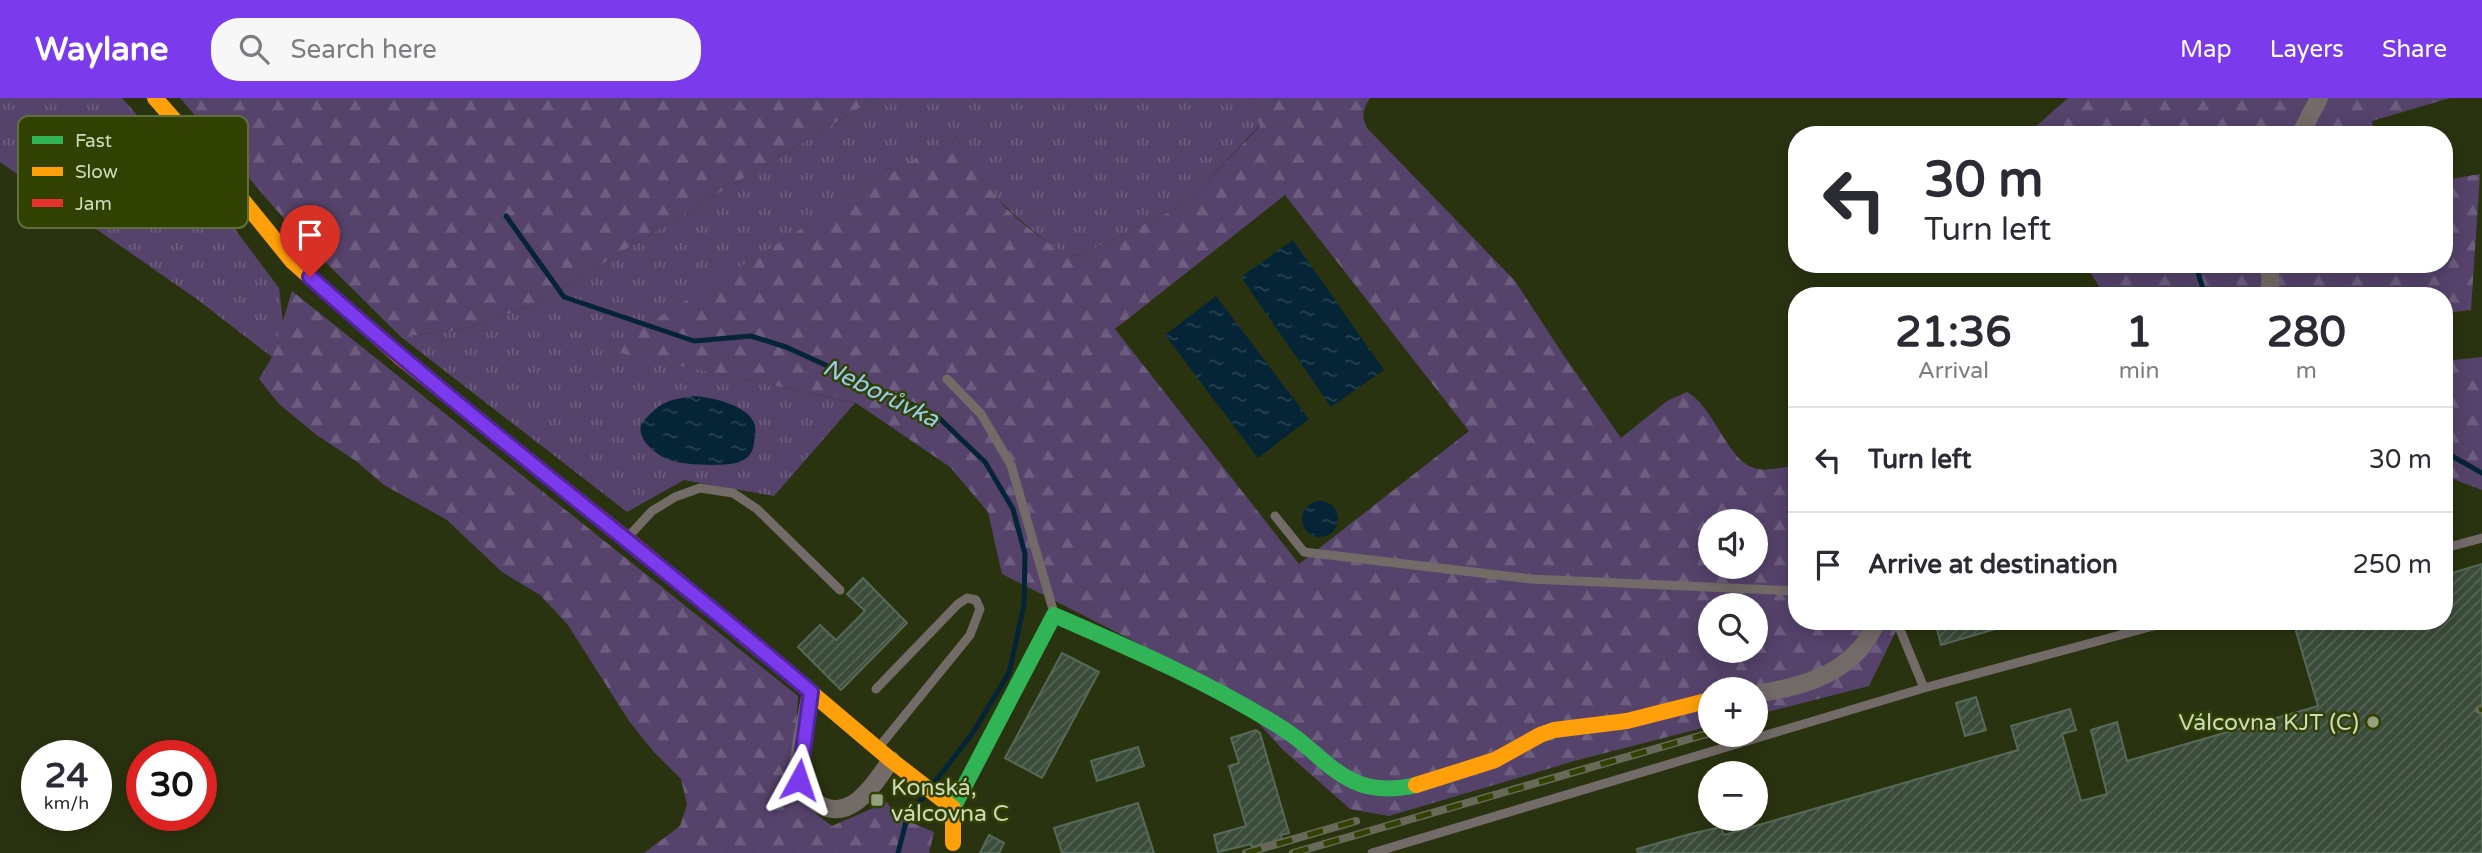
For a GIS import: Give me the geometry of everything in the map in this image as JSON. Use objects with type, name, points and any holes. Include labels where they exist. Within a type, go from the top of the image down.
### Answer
[{"type":"street","points":[[155,98],[171,116]]},
{"type":"street","points":[[2305,126],[2319,98]]},
{"type":"street","points":[[248,207],[292,261],[401,358],[627,538],[949,805]]},
{"type":"street","points":[[952,848],[949,805],[1054,615],[1131,649],[1242,705],[1287,731],[1327,766],[1355,782],[1382,789],[1412,786],[1495,760],[1554,730],[1627,721],[1698,704]]},
{"type":"street","points":[[1768,692],[1815,680],[1839,668],[1861,649],[1873,630]]},
{"type":"street","points":[[811,692],[799,780],[808,797],[825,809],[847,808],[869,792],[885,754]]},
{"type":"lane","points":[[947,379],[981,414],[1011,465],[1054,615]]},
{"type":"lane","points":[[627,538],[652,511],[675,497],[701,488],[733,493],[757,509],[840,590]]},
{"type":"lane","points":[[1275,516],[1304,552],[1531,579],[1788,591]]},
{"type":"lane","points":[[2453,546],[2482,538]]},
{"type":"lane","points":[[876,689],[958,604],[967,598],[976,600],[980,609],[970,635],[885,754]]},
{"type":"lane","points":[[1900,630],[1924,688]]},
{"type":"lane","points":[[1372,853],[1924,688],[2139,630]]},
{"type":"green space","points":[[0,98],[122,98],[138,116],[18,116],[18,175],[0,162]]},
{"type":"green space","points":[[180,98],[876,98],[532,306],[459,330],[401,337],[298,235],[248,177],[248,116],[196,116]]},
{"type":"green space","points":[[876,98],[1250,98],[1260,125],[1194,195],[1175,209],[1085,253],[1069,257],[1031,229],[996,197],[954,134],[608,350],[855,403],[774,496],[684,480],[627,512],[401,337],[459,330],[532,306]]},
{"type":"green space","points":[[1250,98],[1370,98],[1364,113],[1367,128],[1515,281],[1621,438],[1667,401],[1687,392],[1697,400],[1728,445],[1745,463],[1764,470],[1788,467],[1788,630],[1897,630],[1869,686],[1768,712],[1768,677],[1698,677],[1698,729],[1578,760],[1389,816],[1350,809],[1282,749],[1228,689],[1002,574],[988,512],[950,467],[856,403],[606,350],[954,134],[983,180],[1004,206],[1027,227],[1070,257],[1085,253],[1175,209],[1194,195],[1260,126]],"holes":[[[1285,195],[1469,431],[1299,564],[1115,329]]]},
{"type":"green space","points":[[2068,98],[2450,98],[2372,121],[2372,126],[2036,126]]},
{"type":"green space","points":[[2480,174],[2471,310],[2453,312],[2453,287],[2099,287],[2091,273],[2453,273],[2453,179]]},
{"type":"green space","points":[[95,228],[234,228],[279,288],[283,323],[272,357],[198,300]]},
{"type":"green space","points":[[292,291],[798,696],[792,795],[832,826],[887,802],[896,816],[934,832],[929,853],[644,853],[680,826],[687,804],[681,779],[653,751],[629,721],[568,625],[540,595],[502,572],[447,520],[384,485],[356,461],[318,436],[279,404],[259,379],[272,357]]},
{"type":"green space","points":[[2482,357],[2482,490],[2453,479],[2453,360]]},
{"type":"water","points":[[1293,240],[1384,370],[1331,407],[1241,277]]},
{"type":"water","points":[[1216,296],[1309,419],[1258,458],[1165,335]]},
{"type":"water","points":[[695,396],[730,404],[752,419],[755,434],[753,449],[748,457],[739,462],[725,464],[683,463],[669,460],[648,446],[640,430],[641,424],[664,403]]},
{"type":"water","points":[[1320,501],[1333,506],[1338,519],[1333,532],[1320,537],[1307,532],[1302,519],[1307,506]]},
{"type":"building","name":"Válcovna KJT (C)","points":[[2482,564],[2482,853],[1638,853],[1637,849],[1703,831],[1722,831],[1724,835],[1738,831],[1768,831],[1768,822],[2018,750],[2011,726],[2070,709],[2076,730],[2062,734],[2081,801],[2107,794],[2091,730],[2117,722],[2127,761],[2318,706],[2296,630],[2453,630],[2453,573]]},
{"type":"building","points":[[863,578],[907,623],[841,690],[798,647],[820,625],[836,640],[865,611],[847,594]]},
{"type":"building","points":[[1937,630],[1992,630],[1941,645]]},
{"type":"building","points":[[1062,653],[1099,672],[1042,778],[1005,758]]},
{"type":"building","points":[[1976,697],[1986,730],[1965,736],[1956,703]]},
{"type":"building","points":[[1256,730],[1260,733],[1289,833],[1281,835],[1282,839],[1218,852],[1214,835],[1246,826],[1229,766],[1239,763],[1231,738]]},
{"type":"building","points":[[1138,747],[1144,766],[1097,781],[1091,761]]},
{"type":"building","points":[[1138,803],[1154,853],[1062,853],[1054,828]]},
{"type":"building","points":[[989,835],[1004,843],[999,853],[980,853]]},
{"type":"waterway","name":"Neborůvka","points":[[506,216],[564,297],[694,341],[751,336],[786,347],[937,416],[985,462],[1013,509],[1025,554],[1024,605],[1009,673],[972,734],[933,784]]},
{"type":"waterway","points":[[2198,273],[2202,287]]},
{"type":"waterway","points":[[2453,457],[2482,473]]},
{"type":"waterway","name":"Neborůvka","points":[[898,853],[907,818],[925,795]]},
{"type":"railway","points":[[1293,853],[1698,736]]},
{"type":"railway","points":[[1246,853],[1356,821]]},
{"type":"traffic: fast","points":[[953,808],[1054,615],[1230,697],[1285,730],[1334,770],[1353,781],[1384,788],[1416,785]]},
{"type":"traffic: slow","points":[[155,98],[171,116]]},
{"type":"traffic: slow","points":[[248,207],[292,261],[401,358],[458,404]]},
{"type":"traffic: slow","points":[[807,689],[953,808],[953,843]]},
{"type":"traffic: slow","points":[[1416,785],[1495,760],[1554,730],[1627,721],[1698,703]]},
{"type":"traffic: jam","points":[[458,404],[637,547],[807,689]]},
{"type":"place","name":"Válcovna KJT (C)","points":[[2373,722]]},
{"type":"place","name":"Konská, válcovna C","points":[[877,800]]},
{"type":"route","points":[[310,277],[401,358],[637,547],[811,692],[799,780]]}]
